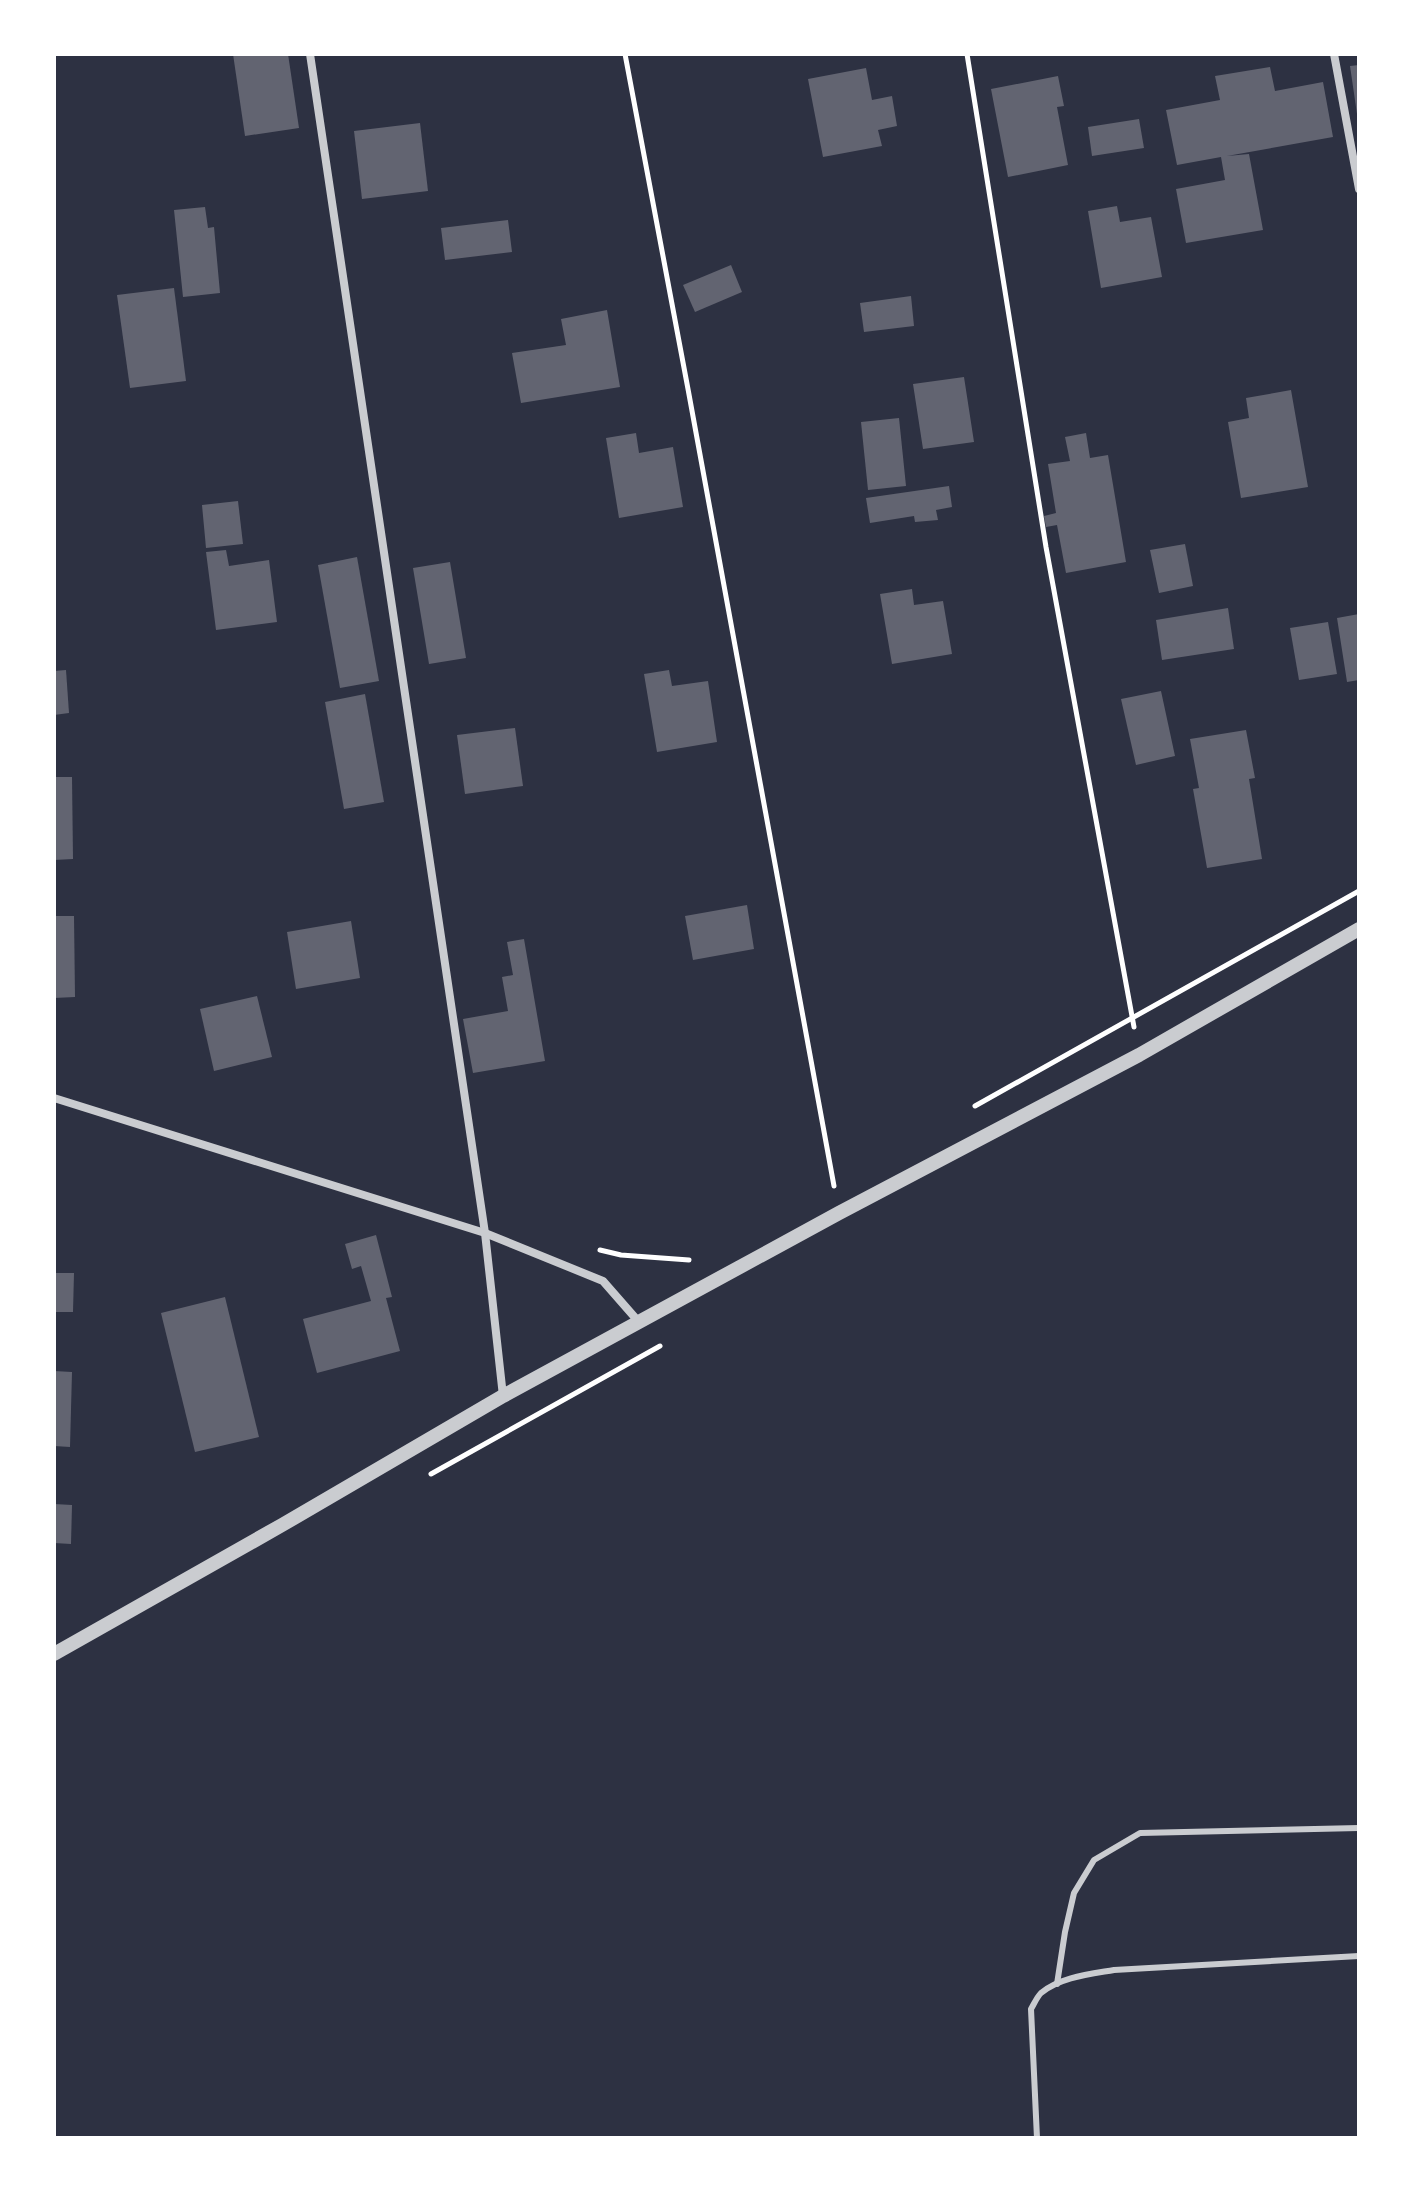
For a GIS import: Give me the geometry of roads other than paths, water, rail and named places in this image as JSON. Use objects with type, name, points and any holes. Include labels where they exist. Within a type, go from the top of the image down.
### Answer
[{"type":"street","points":[[310,54],[485,1233],[503,1396]]},
{"type":"street","points":[[1334,54],[1359,189]]},
{"type":"street","points":[[54,1654],[638,1321],[1139,1055],[1359,929]]},
{"type":"street","points":[[54,1098],[485,1233],[603,1281],[638,1321]]},
{"type":"lane","points":[[1057,1984],[1074,1893],[1094,1860],[1140,1833],[1359,1828]]},
{"type":"lane","points":[[1037,2138],[1031,2009],[1040,1994],[1057,1984],[1114,1970],[1359,1956]]}]
